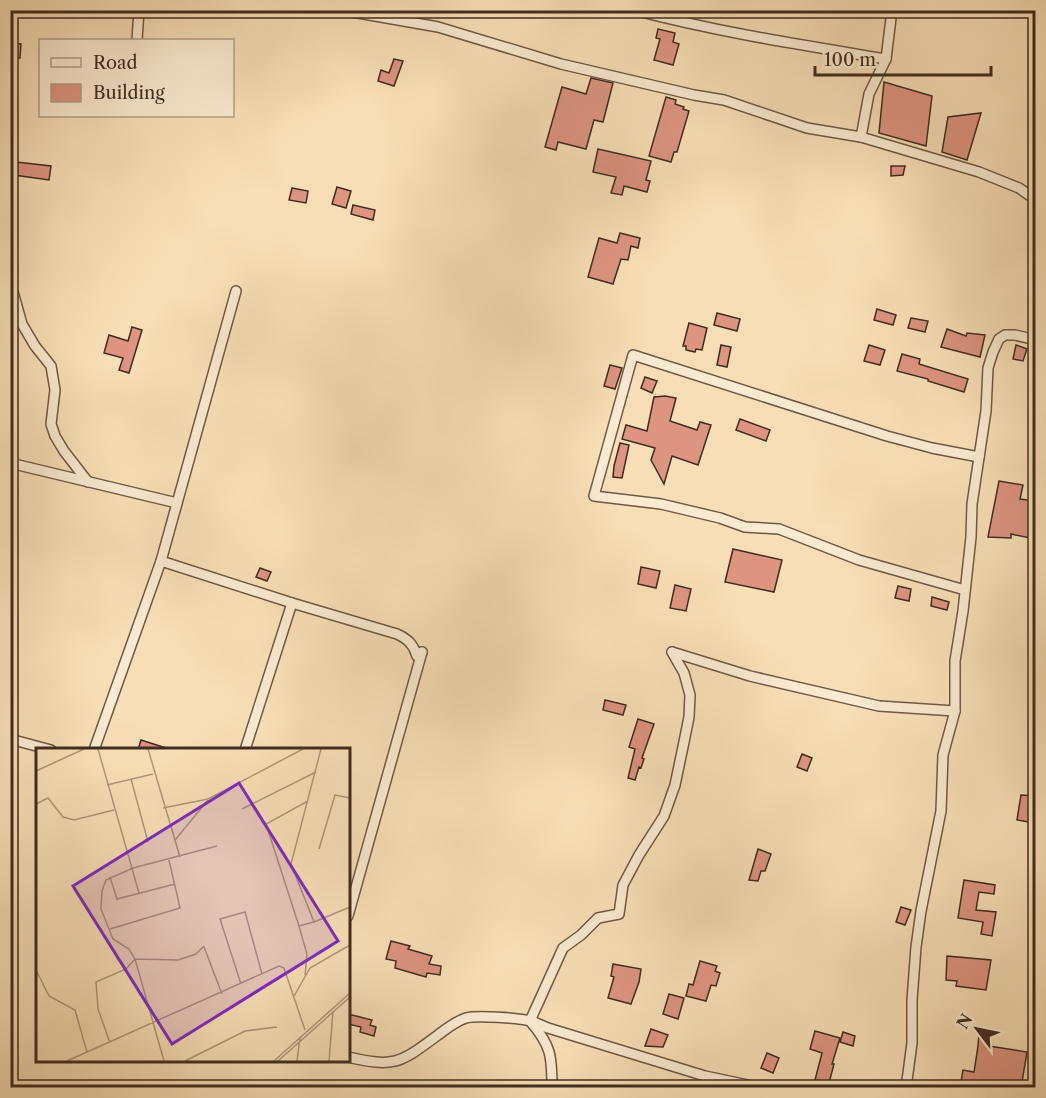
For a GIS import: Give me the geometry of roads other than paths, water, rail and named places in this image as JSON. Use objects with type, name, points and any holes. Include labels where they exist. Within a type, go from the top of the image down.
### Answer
[{"type":"street","points":[[137,39],[139,10]]},
{"type":"street","points":[[341,10],[438,27],[561,64],[693,95],[724,100],[807,128],[861,137],[979,172],[1020,188],[1035,200]]},
{"type":"street","points":[[634,10],[673,21],[886,59]]},
{"type":"street","points":[[861,137],[870,94],[886,59],[892,10]]},
{"type":"street","points":[[10,281],[22,324],[35,346],[51,366],[55,390],[51,424],[55,436],[88,482]]},
{"type":"street","points":[[95,748],[161,561],[236,291]]},
{"type":"street","points":[[906,1088],[912,1043],[916,947],[921,911],[942,811],[943,755],[955,711],[955,661],[963,611],[972,504],[986,411],[988,368],[999,339],[1005,335],[1035,340]]},
{"type":"street","points":[[965,590],[860,560],[779,529],[745,527],[720,518],[661,504],[594,496],[633,355],[909,442],[979,457]]},
{"type":"street","points":[[10,463],[177,503]]},
{"type":"street","points":[[161,561],[397,634],[408,639],[417,656],[422,652],[350,909]]},
{"type":"street","points":[[246,748],[292,603]]},
{"type":"street","points":[[530,1021],[563,948],[581,935],[598,918],[619,914],[623,885],[664,816],[675,785],[684,742],[690,695],[684,673],[672,652],[750,676],[879,706],[955,711]]},
{"type":"street","points":[[10,740],[43,748]]},
{"type":"street","points":[[350,1057],[383,1063],[395,1061],[410,1056],[466,1018],[496,1017],[530,1021],[705,1076],[762,1088]]},
{"type":"street","points":[[530,1021],[540,1032],[552,1060],[552,1088]]}]
